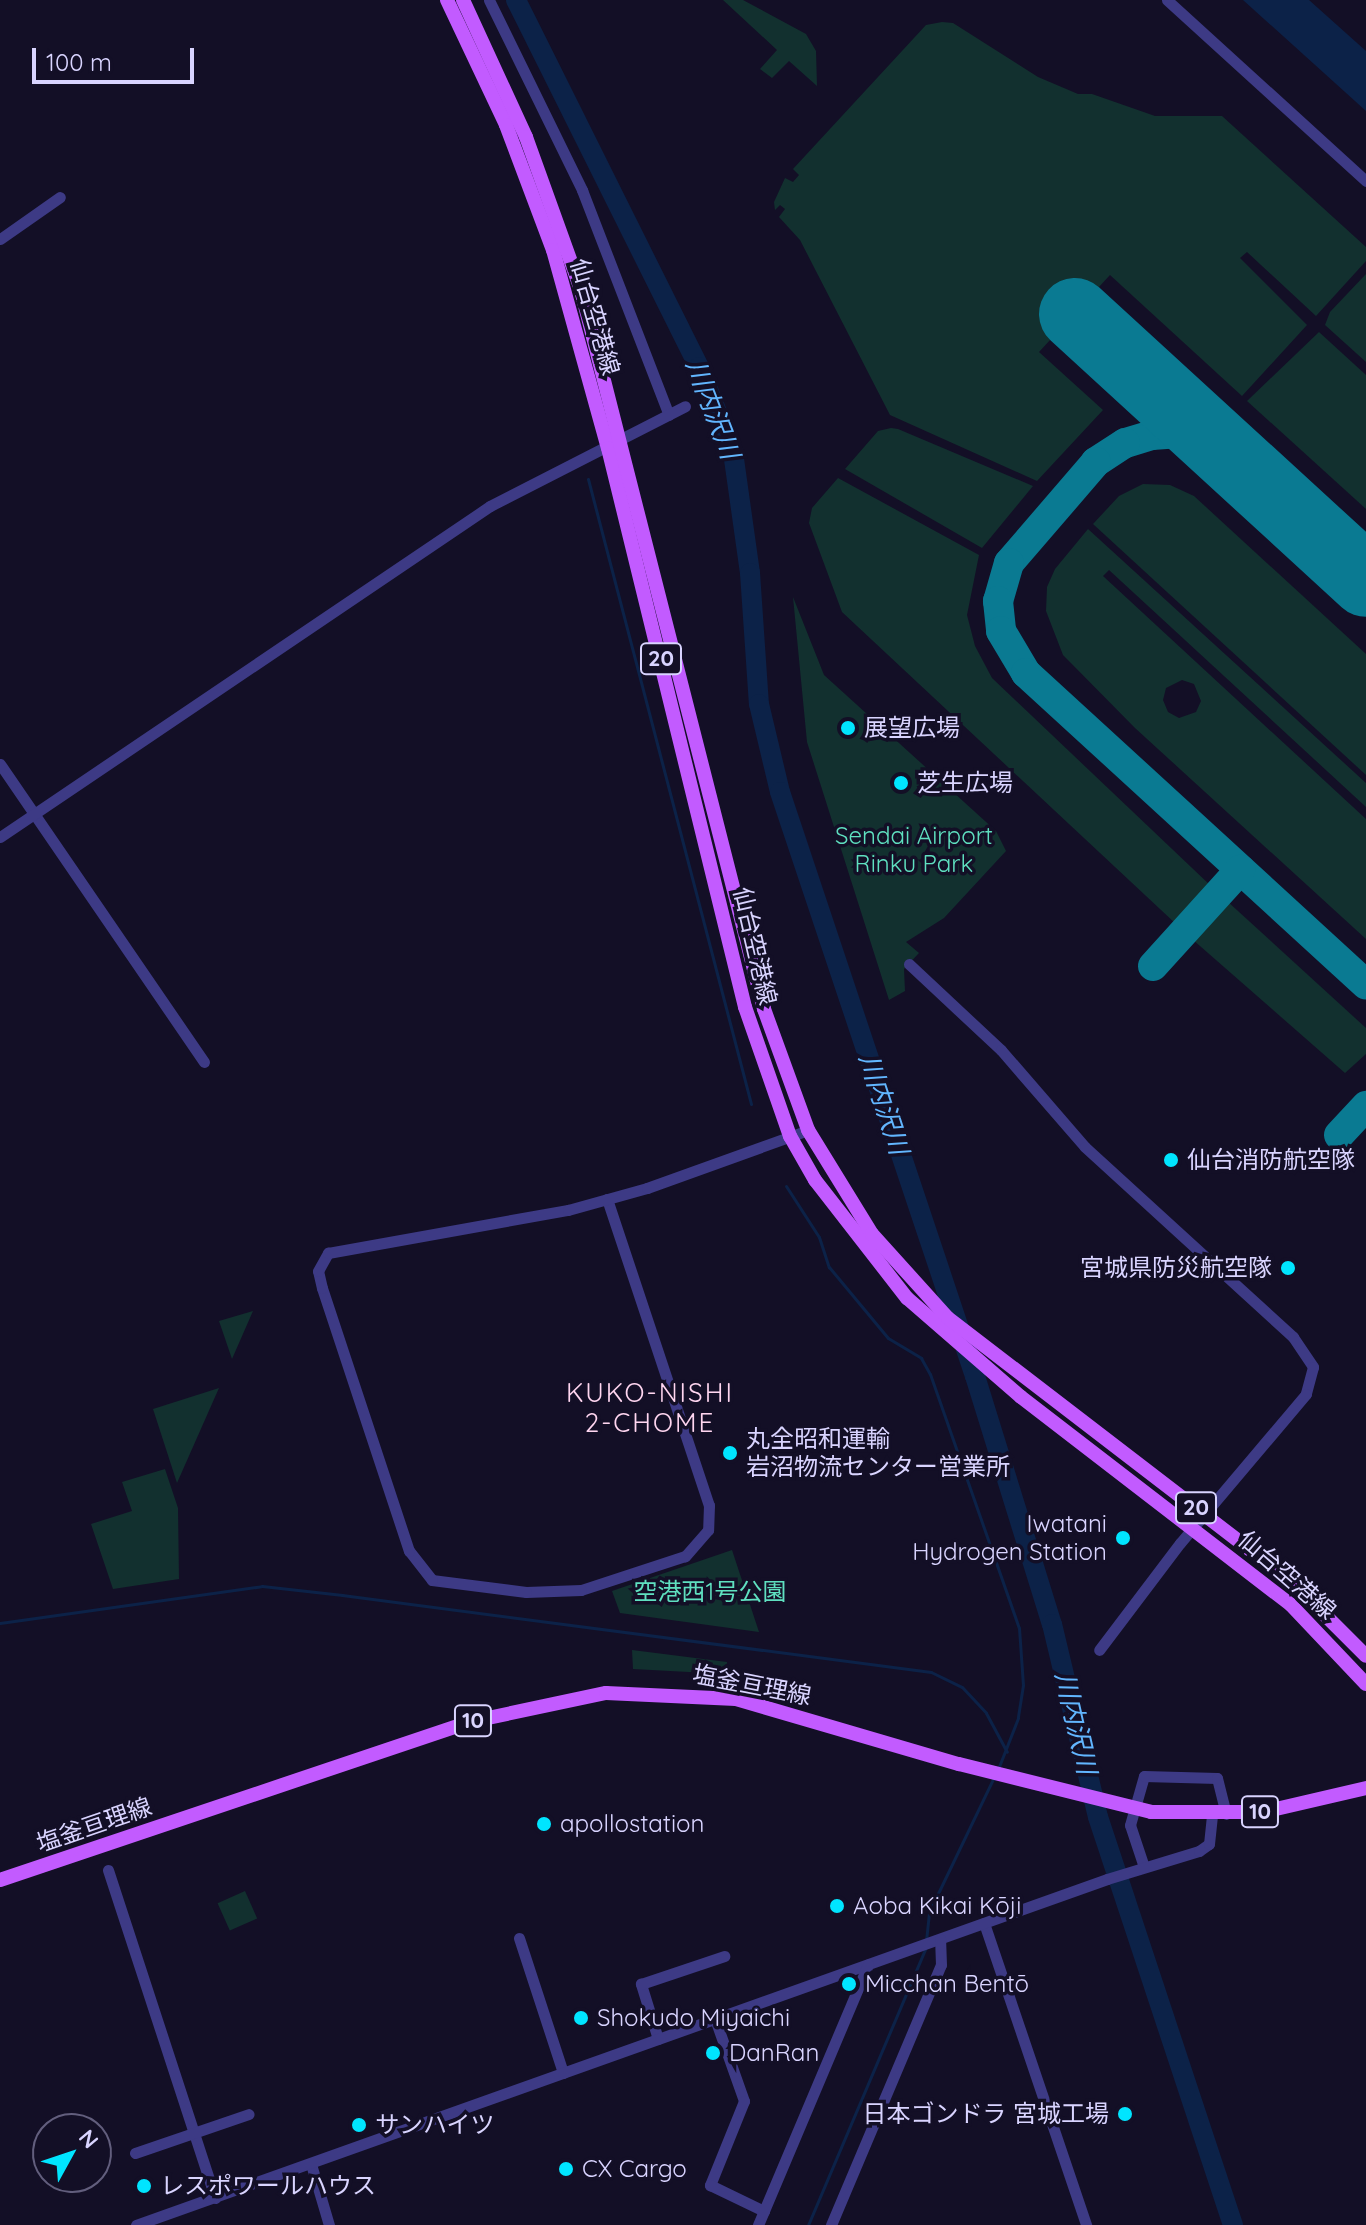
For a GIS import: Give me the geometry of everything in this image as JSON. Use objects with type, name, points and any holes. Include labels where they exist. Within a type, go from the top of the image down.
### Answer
[{"type":"main road","name":"仙台空港線","points":[[447,0],[506,125],[553,250],[608,448],[745,1007],[790,1136],[815,1180],[907,1298],[1021,1397],[1193,1527],[1319,1630],[1366,1684]]},
{"type":"main road","name":"仙台空港線","points":[[463,0],[526,137],[566,248],[623,440],[764,1009],[808,1130],[839,1185],[900,1268],[948,1318],[1015,1373],[1293,1583],[1366,1656]]},
{"type":"main road","name":"塩釜亘理線","points":[[0,1880],[469,1722],[606,1693],[736,1699],[959,1764],[1151,1812],[1219,1814],[1317,1803],[1366,1788]]},
{"type":"street","points":[[489,0],[582,190],[669,415]]},
{"type":"street","points":[[1167,0],[1366,181]]},
{"type":"street","points":[[0,239],[60,197]]},
{"type":"street","points":[[0,837],[490,506],[685,406]]},
{"type":"street","points":[[0,764],[204,1062]]},
{"type":"street","points":[[909,964],[1001,1050],[1085,1147],[1310,1358],[1314,1376],[1306,1394],[1193,1527],[1099,1650]]},
{"type":"street","points":[[607,1199],[709,1505],[708,1530],[685,1556],[581,1590],[526,1592],[432,1580],[409,1551],[322,1288],[323,1259],[334,1249],[607,1199],[808,1130]]},
{"type":"street","points":[[136,2225],[1112,1877],[1205,1848],[1219,1814],[1217,1778],[1144,1776],[1130,1825],[1144,1867]]},
{"type":"street","points":[[108,1870],[215,2198]]},
{"type":"street","points":[[984,1923],[1086,2225]]},
{"type":"street","points":[[519,1938],[563,2073]]},
{"type":"street","points":[[831,2225],[941,1965],[939,1939]]},
{"type":"street","points":[[658,2039],[641,1984],[724,1956]]},
{"type":"street","points":[[758,2225],[868,1964]]},
{"type":"street","points":[[715,2019],[744,2101],[710,2185],[764,2211]]},
{"type":"street","points":[[135,2153],[249,2114]]},
{"type":"street","points":[[311,2164],[329,2225]]},
{"type":"green space","points":[[723,0],[743,0],[806,34],[816,51],[817,86],[789,61],[772,78],[760,69],[777,50]]},
{"type":"green space","points":[[953,23],[1038,77],[1078,94],[1092,94],[1155,116],[1222,116],[1366,247],[1366,261],[1316,316],[1247,252],[1240,258],[1307,325],[1242,396],[1110,275],[1039,352],[1103,410],[1037,481],[890,415],[800,240],[779,217],[785,209],[780,205],[775,210],[774,202],[785,178],[793,182],[799,175],[793,169],[926,25]]},
{"type":"green space","points":[[1366,274],[1366,362],[1325,325],[1330,312]]},
{"type":"green space","points":[[1319,332],[1366,375],[1366,509],[1247,401]]},
{"type":"green space","points":[[891,428],[1033,486],[982,548],[845,469],[878,431]]},
{"type":"green space","points":[[838,478],[979,555],[967,615],[975,646],[992,678],[1211,886],[1176,924],[842,612],[809,523],[812,508]]},
{"type":"green space","points":[[1143,484],[1170,485],[1194,496],[1366,654],[1366,775],[1093,524],[1119,496]]},
{"type":"green space","points":[[1088,529],[1366,783],[1366,807],[1109,570],[1103,576],[1366,819],[1366,939],[1135,728],[1063,655],[1046,611],[1047,587],[1055,569]],"holes":[[[1182,680],[1194,684],[1201,701],[1196,712],[1179,718],[1168,712],[1163,700],[1166,688]]]},
{"type":"green space","name":"Sendai Airport Rinku Park","points":[[793,597],[824,675],[996,831],[1006,851],[944,918],[906,942],[919,953],[904,969],[905,991],[889,1000],[807,742]]},
{"type":"green space","points":[[1227,901],[1366,1028],[1366,1054],[1345,1073],[1192,939]]},
{"type":"green space","points":[[253,1311],[232,1359],[219,1321]]},
{"type":"green space","points":[[219,1388],[177,1483],[153,1409]]},
{"type":"green space","points":[[165,1469],[178,1508],[179,1579],[113,1589],[91,1524],[132,1511],[122,1482]]},
{"type":"green space","name":"空港西1号公園","points":[[732,1550],[759,1632],[620,1613],[612,1591]]},
{"type":"green space","points":[[632,1650],[727,1662],[726,1674],[633,1669]]},
{"type":"green space","points":[[245,1891],[257,1918],[230,1931],[218,1903]]},
{"type":"water","points":[[1243,0],[1309,0],[1366,51],[1366,111]]},
{"type":"waterway","name":"川内沢川","points":[[516,0],[699,367],[733,452],[750,573],[759,704],[780,792],[975,1376],[1052,1624],[1098,1817],[1233,2225]]},
{"type":"waterway","points":[[588,479],[751,1104]]},
{"type":"waterway","points":[[786,1186],[819,1237],[829,1267],[888,1338],[921,1358],[930,1374],[1019,1628],[1023,1685],[1018,1718],[998,1769]]},
{"type":"waterway","points":[[0,1623],[262,1586],[342,1595],[931,1672],[962,1687],[986,1713],[1007,1752]]},
{"type":"waterway","points":[[926,1941],[929,1912],[993,1779]]},
{"type":"waterway","points":[[808,2225],[925,1949]]},
{"type":"taxiway","points":[[1214,441],[1180,433],[1152,435],[1125,443],[1096,462],[1009,563],[998,601],[1001,631],[1026,673],[1366,985]]},
{"type":"taxiway","points":[[1153,966],[1240,870]]},
{"type":"taxiway","points":[[1339,1135],[1366,1106]]},
{"type":"runway","points":[[1075,314],[1366,581]]},
{"type":"place","name":"展望広場","points":[[848,728]]},
{"type":"place","name":"芝生広場","points":[[901,783]]},
{"type":"place","name":"仙台消防航空隊","points":[[1171,1160]]},
{"type":"place","name":"宮城県防災航空隊","points":[[1288,1268]]},
{"type":"place","name":"丸全昭和運輸 岩沼物流センター営業所","points":[[730,1453]]},
{"type":"place","name":"Iwatani Hydrogen Station","points":[[1123,1538]]},
{"type":"place","name":"apollostation","points":[[544,1824]]},
{"type":"place","name":"Aoba Kikai Kōji","points":[[837,1906]]},
{"type":"place","name":"Micchan Bentō","points":[[849,1984]]},
{"type":"place","name":"Shokudo Miyaichi","points":[[581,2018]]},
{"type":"place","name":"DanRan","points":[[713,2053]]},
{"type":"place","name":"日本ゴンドラ 宮城工場","points":[[1125,2114]]},
{"type":"place","name":"サンハイツ","points":[[359,2125]]},
{"type":"place","name":"CX Cargo","points":[[566,2169]]},
{"type":"place","name":"レスポワールハウス","points":[[144,2186]]},
{"type":"district","name":"KUKO-NISHI 2-CHOME","points":[[650,1408]]}]
